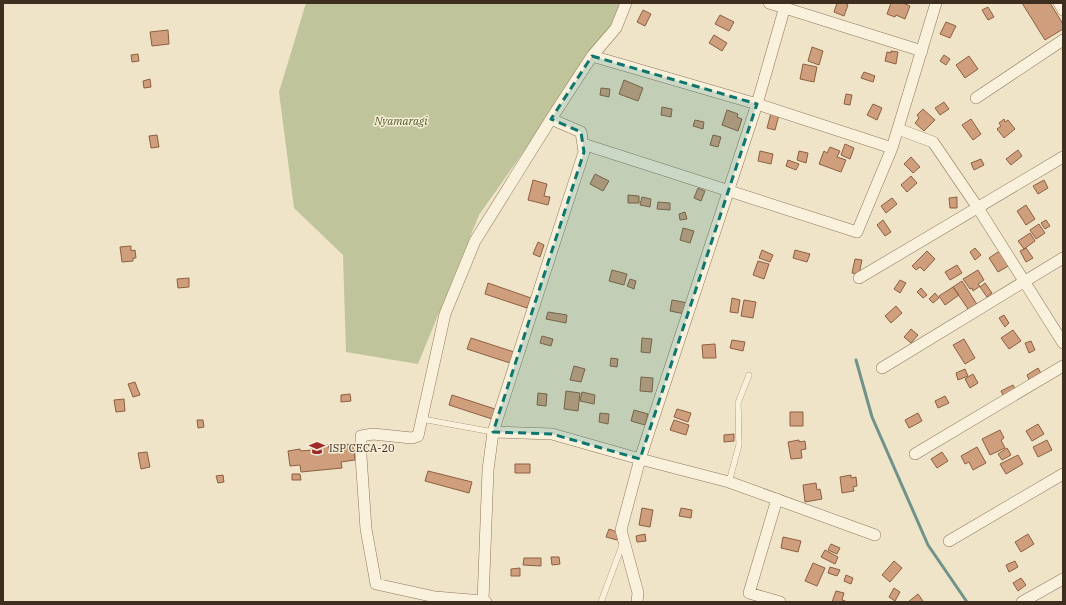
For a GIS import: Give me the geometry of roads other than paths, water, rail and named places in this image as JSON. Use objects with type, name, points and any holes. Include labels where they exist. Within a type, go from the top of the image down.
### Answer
[{"type":"street","points":[[551,119],[581,132],[584,152],[493,432],[488,470],[485,601],[435,597],[376,584],[366,529],[361,436],[374,434],[412,438],[418,436],[445,314],[475,241],[551,119],[592,56],[616,28],[626,3]]},
{"type":"street","points":[[769,3],[785,6],[922,51]]},
{"type":"street","points":[[583,144],[857,232],[892,148],[936,3]]},
{"type":"street","points":[[1058,3],[1063,10]]},
{"type":"street","points":[[637,602],[638,592],[621,530],[640,460],[757,104],[785,6]]},
{"type":"street","points":[[976,98],[1063,40]]},
{"type":"street","points":[[592,56],[757,104],[892,148]]},
{"type":"street","points":[[898,129],[933,142],[978,208],[1063,344]]},
{"type":"street","points":[[859,278],[1063,157]]},
{"type":"street","points":[[882,368],[1063,258]]},
{"type":"street","points":[[915,454],[1063,366]]},
{"type":"street","points":[[493,432],[552,434],[640,460],[729,482],[875,535]]},
{"type":"street","points":[[949,541],[1063,474]]},
{"type":"street","points":[[777,500],[749,594],[780,602]]},
{"type":"street","points":[[1022,602],[1063,579]]},
{"type":"lane","points":[[729,482],[739,445],[738,403],[749,375]]},
{"type":"lane","points":[[422,418],[493,432]]},
{"type":"lane","points":[[601,602],[624,541]]},
{"type":"waterway","points":[[856,360],[872,417],[928,545],[967,602]]},
{"type":"place","name":"ISP CECA-20","points":[[317,448]]},
{"type":"park label","name":"Nyamaragi","points":[[401,121]]}]
